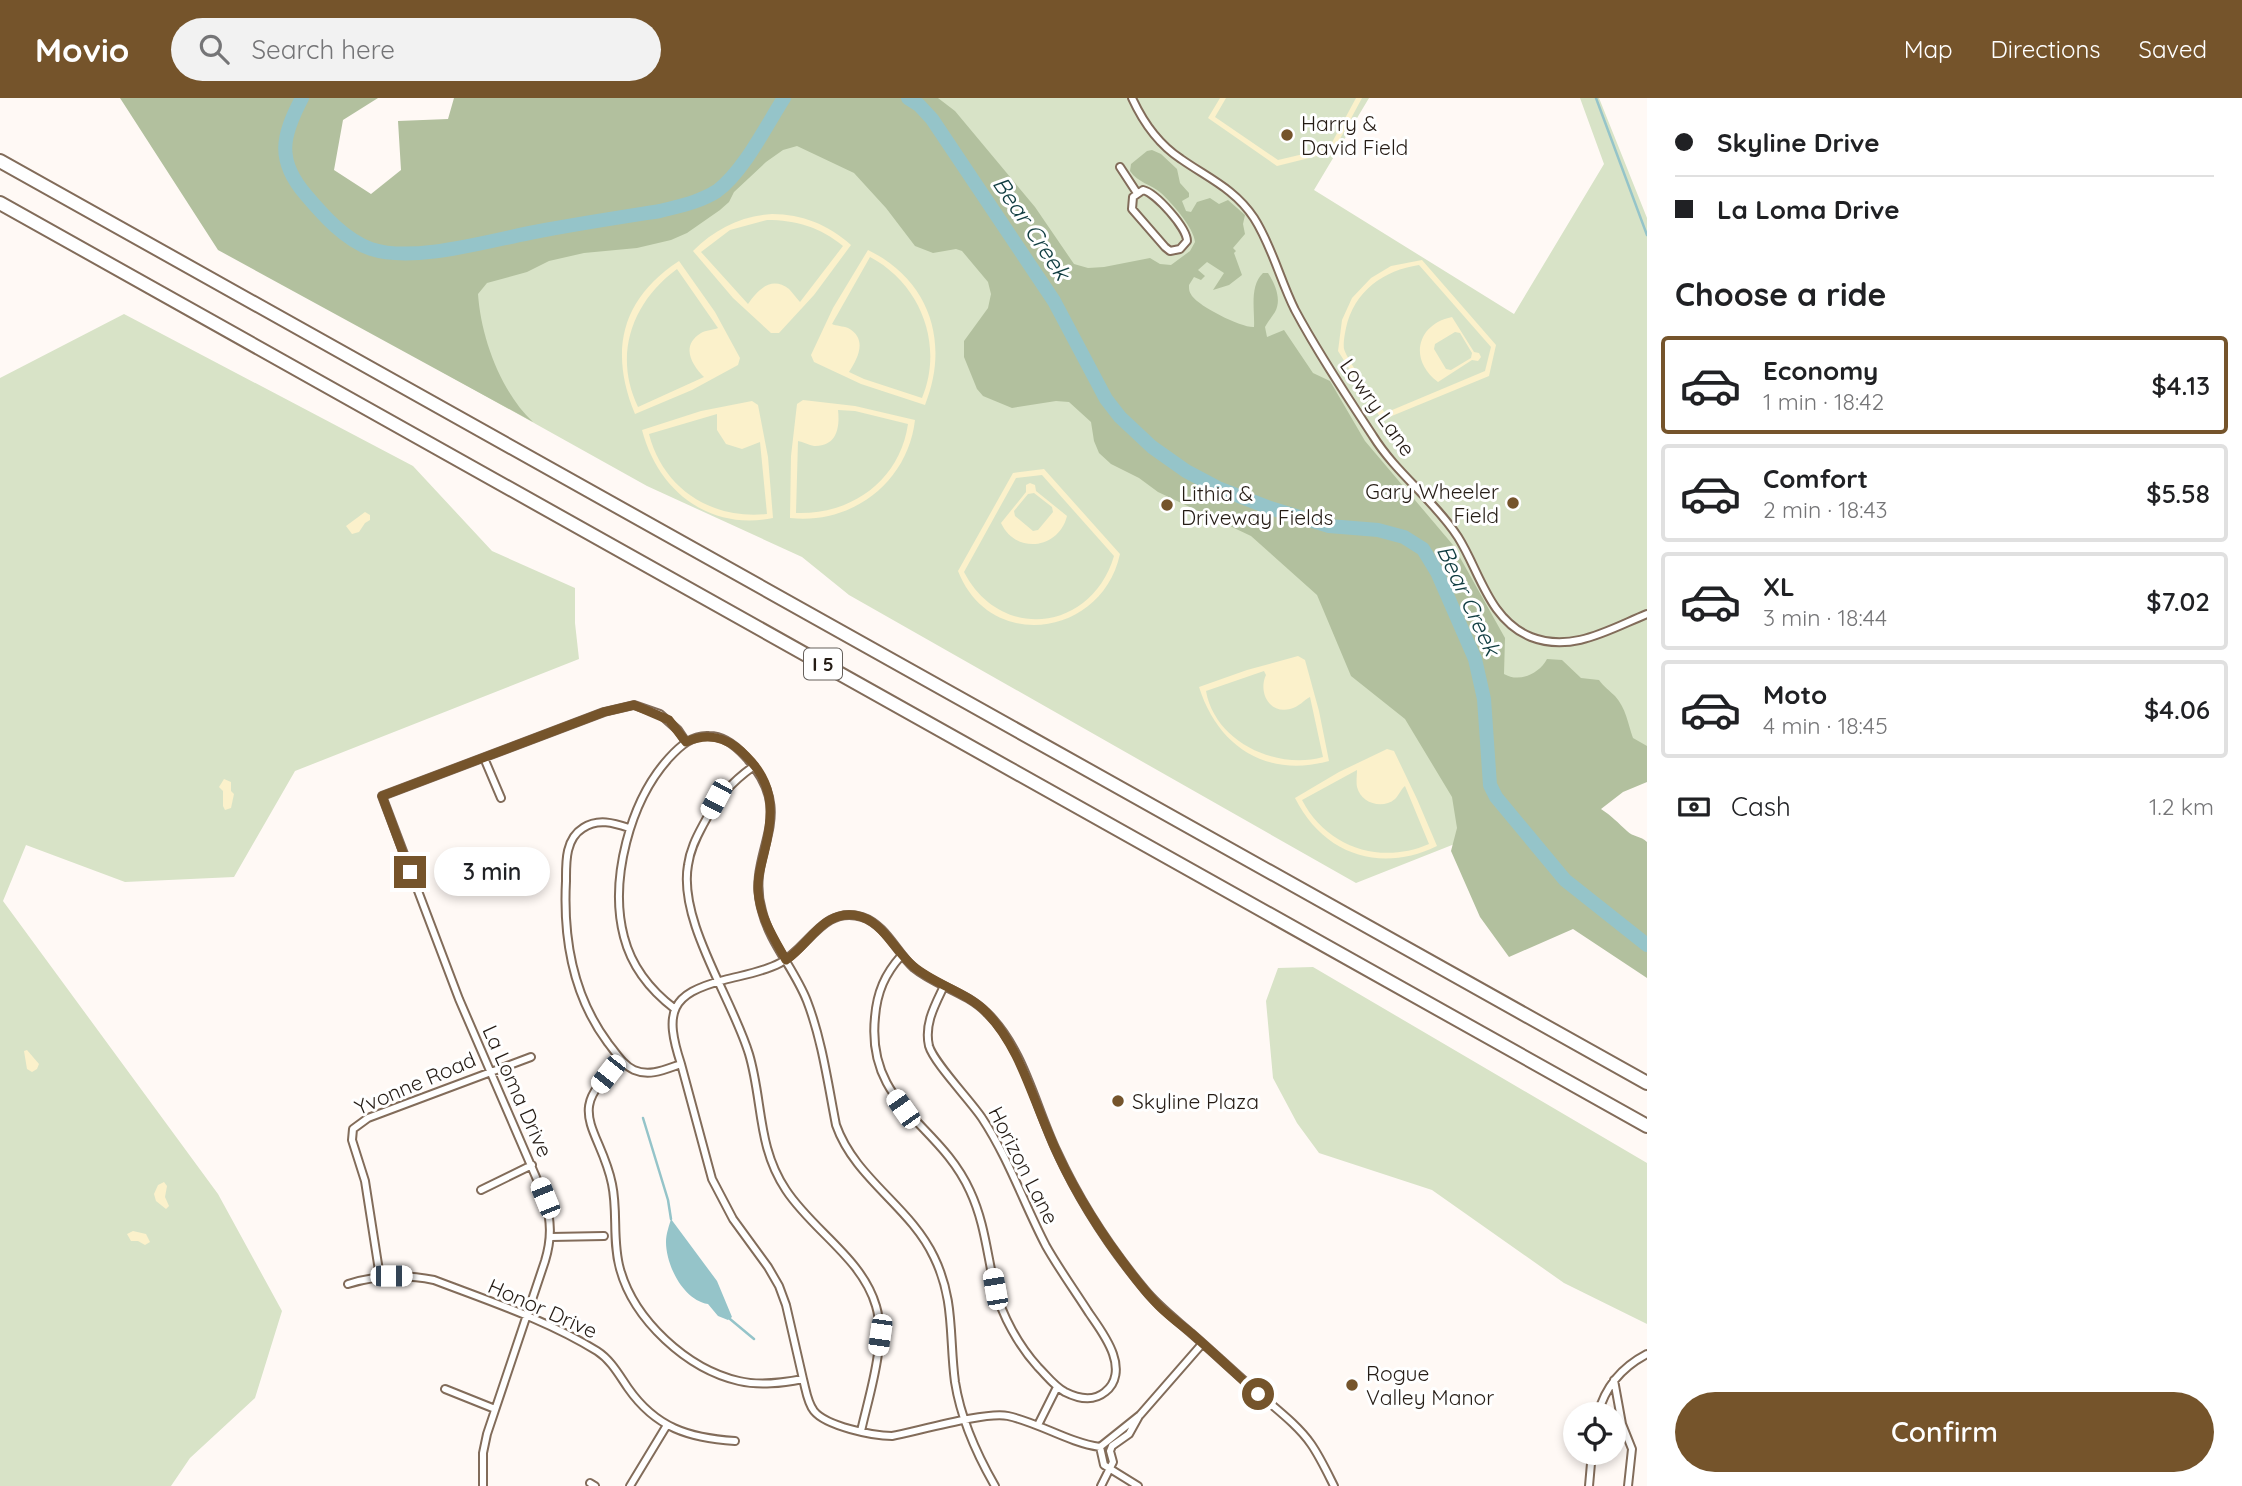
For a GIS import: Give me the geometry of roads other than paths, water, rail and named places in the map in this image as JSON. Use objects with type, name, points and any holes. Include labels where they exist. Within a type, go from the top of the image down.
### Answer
[{"type":"highway","name":"I 5","points":[[0,160],[1647,1083]]},
{"type":"highway","name":"I 5","points":[[0,203],[1647,1126]]},
{"type":"street","name":"Lowry Lane","points":[[1132,98],[1146,125],[1172,153],[1220,182],[1247,208],[1260,229],[1295,309],[1375,440],[1452,528],[1493,605],[1507,622],[1531,637],[1548,642],[1568,643],[1595,636],[1647,614]]},
{"type":"street","points":[[1119,167],[1137,193]]},
{"type":"street","points":[[1148,191],[1155,196],[1186,232],[1187,241],[1180,250],[1170,251],[1137,216],[1132,209],[1132,203],[1137,193],[1148,191]]},
{"type":"street","points":[[501,798],[484,758],[604,712],[634,705],[669,720],[686,742]]},
{"type":"street","points":[[675,1009],[652,990],[639,972],[623,934],[620,900],[629,828],[656,773],[686,742],[696,737],[710,736],[721,738],[740,751],[754,766],[768,791],[772,813],[757,885],[760,904],[768,927],[798,981],[813,1019],[841,1141],[862,1171],[919,1231],[940,1269],[949,1299],[956,1383],[964,1421],[976,1452],[995,1486]]},
{"type":"street","name":"La Loma Drive","points":[[483,1486],[483,1453],[495,1409],[528,1317],[551,1237],[551,1224],[545,1198],[532,1165],[458,999],[382,796],[484,758]]},
{"type":"street","points":[[754,766],[716,799],[692,846],[687,893],[692,919],[749,1055],[763,1139],[774,1169],[797,1205],[861,1274],[877,1309],[880,1335],[861,1431]]},
{"type":"street","points":[[629,828],[602,822],[584,827],[571,842],[566,868],[564,915],[570,957],[593,1022],[623,1063],[644,1073],[681,1064]]},
{"type":"street","points":[[1202,1344],[1140,1415],[1100,1447],[1077,1443],[1038,1425],[997,1414],[892,1436],[830,1422],[816,1413],[807,1396],[786,1304],[779,1286],[733,1219],[712,1179],[671,1029],[675,1009],[692,991],[786,960],[799,951],[822,925],[832,918],[846,915],[863,917],[879,926],[901,956],[929,978],[985,1011],[1017,1056],[1062,1165],[1094,1222],[1145,1291],[1308,1441],[1334,1486]]},
{"type":"street","points":[[901,956],[889,969],[876,1003],[873,1036],[877,1064],[903,1109],[943,1149],[961,1173],[981,1219],[1001,1306],[1026,1352],[1057,1387],[1038,1425]]},
{"type":"street","name":"Horizon Lane","points":[[944,986],[928,1024],[931,1051],[982,1118],[1009,1165],[1046,1245],[1113,1354],[1116,1369],[1113,1382],[1105,1392],[1087,1398],[1075,1397],[1057,1387]]},
{"type":"street","name":"Yvonne Road","points":[[380,1277],[365,1181],[352,1140],[353,1129],[368,1118],[531,1057]]},
{"type":"street","points":[[623,1063],[608,1074],[598,1087],[589,1111],[589,1125],[611,1180],[616,1208],[619,1265],[633,1302],[681,1352],[722,1376],[750,1383],[803,1379]]},
{"type":"street","points":[[481,1190],[532,1165]]},
{"type":"street","points":[[551,1237],[604,1236]]},
{"type":"street","name":"Honor Drive","points":[[348,1284],[380,1277],[406,1276],[434,1280],[528,1317],[575,1337],[601,1354],[647,1410],[667,1425],[695,1436],[735,1441]]},
{"type":"street","points":[[1602,1402],[1614,1380],[1630,1364],[1647,1354]]},
{"type":"street","points":[[1614,1380],[1622,1424],[1632,1450],[1628,1486]]},
{"type":"street","points":[[444,1389],[495,1409]]},
{"type":"street","points":[[1101,1486],[1113,1462],[1112,1446],[1129,1434],[1140,1415]]},
{"type":"street","points":[[631,1486],[667,1425]]},
{"type":"street","points":[[1100,1447],[1104,1465],[1138,1486]]},
{"type":"street","points":[[1589,1486],[1591,1465]]},
{"type":"water","points":[[671,1219],[717,1281],[732,1317],[728,1320],[718,1316],[708,1304],[691,1296],[678,1280],[667,1251],[666,1236]]},
{"type":"waterway","name":"Bear Creek","points":[[302,98],[290,124],[285,148],[286,159],[296,182],[327,219],[352,240],[371,249],[390,253],[434,252],[457,248],[660,211],[704,198],[717,191],[736,172],[784,98]]},
{"type":"waterway","name":"Bear Creek","points":[[908,98],[932,119],[1054,301],[1106,399],[1120,417],[1152,447],[1186,471],[1218,488],[1270,508],[1329,526],[1378,530],[1404,537],[1423,549],[1437,572],[1475,659],[1484,699],[1490,785],[1496,797],[1565,880],[1647,945]]},
{"type":"waterway","points":[[1596,98],[1647,235]]},
{"type":"waterway","points":[[643,1118],[668,1200],[671,1219]]},
{"type":"waterway","points":[[730,1319],[754,1339]]},
{"type":"place","name":"Harry & David Field","points":[[1287,135]]},
{"type":"place","name":"Gary Wheeler Field","points":[[1513,503]]},
{"type":"place","name":"Lithia & Driveway Fields","points":[[1167,505]]},
{"type":"place","name":"Skyline Plaza","points":[[1118,1101]]},
{"type":"place","name":"Rogue Valley Manor","points":[[1352,1385]]}]
